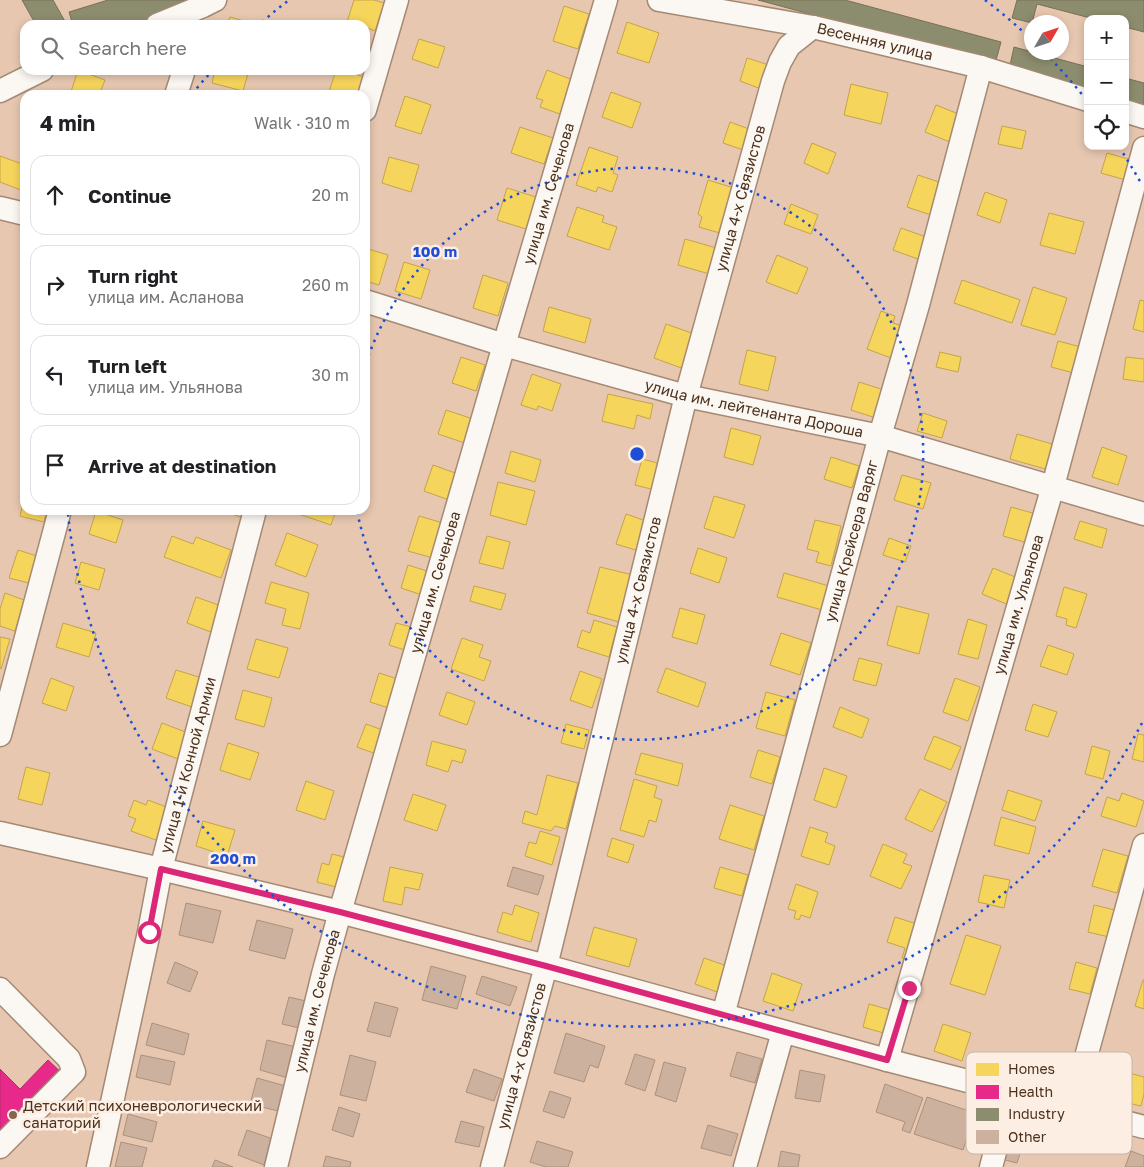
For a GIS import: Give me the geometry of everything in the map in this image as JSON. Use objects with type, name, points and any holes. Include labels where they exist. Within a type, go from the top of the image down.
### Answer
[{"type":"street","points":[[370,93],[397,0]]},
{"type":"street","name":"улица им. Сеченова","points":[[276,1167],[340,912],[606,0]]},
{"type":"street","name":"Весенняя улица","points":[[659,0],[813,27],[981,67],[1084,99]]},
{"type":"street","points":[[173,20],[205,10]]},
{"type":"street","name":"улица 4-х Связистов","points":[[492,1167],[546,966],[686,396],[773,81],[780,62],[789,46],[813,27]]},
{"type":"street","name":"улица Крейсера Варяг","points":[[723,1015],[981,67]]},
{"type":"street","points":[[0,91],[32,75]]},
{"type":"street","points":[[178,90],[182,75]]},
{"type":"street","points":[[1129,112],[1144,117]]},
{"type":"street","name":"улица им. Ульянова","points":[[887,1060],[1053,486],[1144,148]]},
{"type":"street","points":[[0,208],[20,213]]},
{"type":"street","name":"улица им. лейтенанта Дороша","points":[[370,303],[504,345],[686,396],[880,436],[1144,514]]},
{"type":"street","points":[[0,736],[59,515]]},
{"type":"street","name":"улица 1-й Конной Армии","points":[[98,1167],[161,869],[254,515]]},
{"type":"street","points":[[0,833],[340,912],[546,966],[966,1081]]},
{"type":"street","points":[[1089,1052],[1138,888],[1144,845]]},
{"type":"street","points":[[0,989],[69,1059],[74,1072],[0,1147]]},
{"type":"street","points":[[745,1167],[783,1032]]},
{"type":"street","points":[[991,1167],[995,1154]]},
{"type":"building: Homes","points":[[354,0],[374,0],[384,3],[375,31],[370,29],[370,20],[348,20]]},
{"type":"building: Homes","points":[[564,6],[589,14],[578,49],[553,41]]},
{"type":"building: Homes","points":[[230,17],[240,20],[229,20]]},
{"type":"building: Homes","points":[[627,22],[659,33],[649,63],[617,53]]},
{"type":"building: Homes","points":[[419,39],[445,47],[438,68],[412,59]]},
{"type":"building: Homes","points":[[747,58],[772,66],[764,90],[740,81]]},
{"type":"building: Homes","points":[[547,70],[573,80],[560,114],[540,107],[543,100],[536,98]]},
{"type":"building: Homes","points":[[76,75],[92,75],[105,80],[101,90],[72,90]]},
{"type":"building: Homes","points":[[214,75],[248,75],[243,90],[212,83]]},
{"type":"building: Homes","points":[[334,75],[358,75],[364,77],[359,90],[330,90]]},
{"type":"building: Homes","points":[[851,84],[888,93],[881,124],[844,115]]},
{"type":"building: Homes","points":[[611,92],[641,103],[632,128],[602,117]]},
{"type":"building: Homes","points":[[405,96],[431,105],[421,134],[395,126]]},
{"type":"building: Homes","points":[[936,105],[961,115],[950,142],[925,132]]},
{"type":"building: Homes","points":[[730,122],[757,132],[749,152],[723,143]]},
{"type":"building: Homes","points":[[1002,126],[1026,131],[1022,149],[998,144]]},
{"type":"building: Homes","points":[[520,127],[553,138],[544,164],[511,153]]},
{"type":"building: Homes","points":[[812,143],[836,153],[828,174],[804,163]]},
{"type":"building: Homes","points":[[589,147],[618,157],[613,173],[618,175],[612,192],[598,187],[596,192],[576,185]]},
{"type":"building: Homes","points":[[1107,153],[1132,160],[1126,180],[1101,173]]},
{"type":"building: Homes","points":[[0,156],[20,163],[20,190],[0,182]]},
{"type":"building: Homes","points":[[389,157],[419,165],[411,192],[382,183]]},
{"type":"building: Homes","points":[[918,175],[942,183],[931,215],[907,207]]},
{"type":"building: Homes","points":[[708,180],[737,189],[723,234],[699,227],[702,217],[698,214]]},
{"type":"building: Homes","points":[[507,188],[536,197],[526,229],[497,220]]},
{"type":"building: Homes","points":[[985,192],[1007,200],[1000,223],[977,215]]},
{"type":"building: Homes","points":[[791,204],[818,215],[811,234],[784,224]]},
{"type":"building: Homes","points":[[577,207],[604,216],[602,222],[617,227],[609,250],[567,236]]},
{"type":"building: Homes","points":[[1049,213],[1084,222],[1075,254],[1040,245]]},
{"type":"building: Homes","points":[[901,228],[926,237],[918,259],[893,250]]},
{"type":"building: Homes","points":[[685,239],[720,249],[713,275],[678,265]]},
{"type":"building: Homes","points":[[370,250],[388,255],[379,285],[370,282]]},
{"type":"building: Homes","points":[[777,255],[808,268],[797,294],[766,282]]},
{"type":"building: Homes","points":[[404,262],[430,270],[421,299],[395,291]]},
{"type":"building: Homes","points":[[483,275],[508,283],[498,316],[473,308]]},
{"type":"building: Homes","points":[[962,280],[1020,300],[1012,323],[954,303]]},
{"type":"building: Homes","points":[[1033,287],[1067,298],[1055,335],[1021,325]]},
{"type":"building: Homes","points":[[1140,300],[1144,301],[1144,332],[1133,329]]},
{"type":"building: Homes","points":[[549,307],[591,319],[585,343],[543,331]]},
{"type":"building: Homes","points":[[881,311],[895,316],[893,323],[905,327],[894,359],[867,349]]},
{"type":"building: Homes","points":[[666,324],[700,336],[687,370],[654,358]]},
{"type":"building: Homes","points":[[1058,341],[1081,347],[1074,373],[1051,367]]},
{"type":"building: Homes","points":[[747,350],[776,357],[768,391],[739,384]]},
{"type":"building: Homes","points":[[940,352],[961,357],[958,372],[936,367]]},
{"type":"building: Homes","points":[[461,357],[485,365],[476,391],[452,383]]},
{"type":"building: Homes","points":[[1126,357],[1144,359],[1144,382],[1123,379]]},
{"type":"building: Homes","points":[[532,374],[561,384],[552,411],[538,406],[537,410],[521,405]]},
{"type":"building: Homes","points":[[859,382],[884,390],[876,418],[851,410]]},
{"type":"building: Homes","points":[[608,394],[653,404],[650,419],[637,415],[634,429],[602,421]]},
{"type":"building: Homes","points":[[446,410],[473,419],[465,443],[438,434]]},
{"type":"building: Homes","points":[[923,413],[947,421],[942,438],[917,431]]},
{"type":"building: Homes","points":[[731,428],[761,436],[753,465],[724,457]]},
{"type":"building: Homes","points":[[1017,434],[1056,445],[1049,470],[1010,459]]},
{"type":"building: Homes","points":[[1102,447],[1127,456],[1118,485],[1092,477]]},
{"type":"building: Homes","points":[[511,451],[541,460],[535,482],[505,473]]},
{"type":"building: Homes","points":[[831,457],[859,466],[852,488],[824,479]]},
{"type":"building: Homes","points":[[642,459],[662,464],[655,490],[635,485]]},
{"type":"building: Homes","points":[[433,465],[458,474],[449,500],[424,491]]},
{"type":"building: Homes","points":[[902,475],[931,483],[923,509],[894,500]]},
{"type":"building: Homes","points":[[498,482],[535,491],[526,525],[490,515]]},
{"type":"building: Homes","points":[[714,496],[745,505],[734,538],[704,528]]},
{"type":"building: Homes","points":[[1011,507],[1036,514],[1028,543],[1003,536]]},
{"type":"building: Homes","points":[[626,514],[649,522],[639,551],[616,544]]},
{"type":"building: Homes","points":[[20,515],[46,515],[44,522]]},
{"type":"building: Homes","points":[[95,515],[108,515],[123,520],[116,543],[89,534]]},
{"type":"building: Homes","points":[[302,515],[334,515],[331,525]]},
{"type":"building: Homes","points":[[419,516],[443,523],[433,558],[408,551]]},
{"type":"building: Homes","points":[[815,520],[841,526],[831,566],[816,562],[819,552],[807,549]]},
{"type":"building: Homes","points":[[1080,521],[1107,529],[1102,548],[1074,539]]},
{"type":"building: Homes","points":[[287,533],[318,545],[306,577],[275,565]]},
{"type":"building: Homes","points":[[172,536],[193,544],[196,537],[231,550],[221,578],[164,557]]},
{"type":"building: Homes","points":[[487,536],[510,542],[503,569],[479,563]]},
{"type":"building: Homes","points":[[889,538],[911,546],[905,562],[883,555]]},
{"type":"building: Homes","points":[[698,548],[727,558],[719,583],[690,573]]},
{"type":"building: Homes","points":[[18,550],[37,556],[29,583],[9,578]]},
{"type":"building: Homes","points":[[81,562],[105,569],[99,590],[75,583]]},
{"type":"building: Homes","points":[[408,565],[433,573],[425,596],[401,588]]},
{"type":"building: Homes","points":[[600,567],[633,575],[619,622],[587,613]]},
{"type":"building: Homes","points":[[993,568],[1020,579],[1009,605],[982,594]]},
{"type":"building: Homes","points":[[784,573],[829,586],[822,610],[777,597]]},
{"type":"building: Homes","points":[[271,582],[309,593],[300,629],[282,625],[286,609],[265,603]]},
{"type":"building: Homes","points":[[474,586],[506,594],[501,610],[470,601]]},
{"type":"building: Homes","points":[[1064,587],[1087,594],[1076,628],[1066,625],[1067,619],[1056,616]]},
{"type":"building: Homes","points":[[5,593],[24,600],[15,631],[0,626],[0,609]]},
{"type":"building: Homes","points":[[196,597],[221,606],[211,632],[187,623]]},
{"type":"building: Homes","points":[[897,606],[929,614],[919,654],[887,645]]},
{"type":"building: Homes","points":[[680,608],[705,615],[697,644],[672,637]]},
{"type":"building: Homes","points":[[968,619],[987,625],[978,659],[958,654]]},
{"type":"building: Homes","points":[[594,620],[617,627],[609,657],[577,647],[582,630],[590,633]]},
{"type":"building: Homes","points":[[63,623],[96,633],[89,657],[56,647]]},
{"type":"building: Homes","points":[[396,623],[415,628],[408,651],[389,645]]},
{"type":"building: Homes","points":[[781,633],[811,643],[800,675],[770,665]]},
{"type":"building: Homes","points":[[0,637],[10,639],[1,669],[0,668]]},
{"type":"building: Homes","points":[[462,638],[483,645],[479,657],[491,661],[484,681],[451,669]]},
{"type":"building: Homes","points":[[256,639],[288,648],[279,678],[247,669]]},
{"type":"building: Homes","points":[[1048,645],[1074,654],[1067,675],[1040,666]]},
{"type":"building: Homes","points":[[859,658],[882,664],[876,686],[853,680]]},
{"type":"building: Homes","points":[[666,668],[706,683],[698,707],[657,692]]},
{"type":"building: Homes","points":[[176,670],[202,678],[192,707],[166,698]]},
{"type":"building: Homes","points":[[580,671],[602,679],[592,708],[570,700]]},
{"type":"building: Homes","points":[[379,673],[401,680],[392,709],[370,702]]},
{"type":"building: Homes","points":[[51,678],[74,687],[66,711],[42,703]]},
{"type":"building: Homes","points":[[955,678],[980,687],[968,721],[943,712]]},
{"type":"building: Homes","points":[[243,690],[272,698],[264,727],[235,719]]},
{"type":"building: Homes","points":[[447,692],[475,702],[467,725],[439,715]]},
{"type":"building: Homes","points":[[766,692],[795,700],[785,736],[756,728]]},
{"type":"building: Homes","points":[[1033,704],[1057,712],[1048,737],[1025,730]]},
{"type":"building: Homes","points":[[840,707],[869,719],[862,738],[833,727]]},
{"type":"building: Homes","points":[[162,723],[188,733],[178,759],[152,749]]},
{"type":"building: Homes","points":[[366,724],[388,732],[379,755],[357,747]]},
{"type":"building: Homes","points":[[566,724],[589,730],[584,749],[561,743]]},
{"type":"building: Homes","points":[[1138,734],[1144,735],[1144,762],[1132,759]]},
{"type":"building: Homes","points":[[934,736],[961,747],[951,770],[924,759]]},
{"type":"building: Homes","points":[[432,741],[466,750],[462,763],[452,760],[448,772],[426,765]]},
{"type":"building: Homes","points":[[228,743],[259,753],[250,780],[220,770]]},
{"type":"building: Homes","points":[[1092,746],[1110,751],[1103,779],[1085,774]]},
{"type":"building: Homes","points":[[758,750],[780,757],[772,784],[750,777]]},
{"type":"building: Homes","points":[[641,753],[683,764],[678,786],[635,774]]},
{"type":"building: Homes","points":[[26,767],[50,773],[42,805],[18,799]]},
{"type":"building: Homes","points":[[824,768],[847,776],[836,808],[814,800]]},
{"type":"building: Homes","points":[[547,775],[578,783],[566,829],[555,826],[551,831],[522,823],[525,811],[537,815]]},
{"type":"building: Homes","points":[[634,779],[657,786],[654,797],[662,800],[656,822],[649,820],[644,837],[620,830]]},
{"type":"building: Homes","points":[[306,781],[334,791],[325,820],[296,810]]},
{"type":"building: Homes","points":[[920,789],[947,802],[932,832],[905,819]]},
{"type":"building: Homes","points":[[1008,790],[1042,801],[1035,821],[1002,810]]},
{"type":"building: Homes","points":[[1122,793],[1144,801],[1136,827],[1101,816],[1107,797],[1119,801]]},
{"type":"building: Homes","points":[[413,794],[446,805],[437,831],[404,820]]},
{"type":"building: Homes","points":[[134,800],[146,805],[148,800],[169,808],[156,840],[131,831],[136,819],[128,816]]},
{"type":"building: Homes","points":[[730,805],[764,816],[754,850],[719,839]]},
{"type":"building: Homes","points":[[1001,817],[1036,827],[1029,854],[994,845]]},
{"type":"building: Homes","points":[[203,821],[235,830],[227,856],[196,846]]},
{"type":"building: Homes","points":[[810,827],[828,833],[825,842],[835,846],[829,865],[801,856]]},
{"type":"building: Homes","points":[[540,831],[560,837],[552,865],[525,856],[529,842],[536,844]]},
{"type":"building: Homes","points":[[612,838],[634,845],[628,863],[607,856]]},
{"type":"building: Homes","points":[[883,844],[907,854],[903,863],[912,866],[901,889],[870,876]]},
{"type":"building: Homes","points":[[1103,849],[1128,856],[1117,893],[1092,886]]},
{"type":"building: Homes","points":[[332,854],[348,858],[340,888],[317,882],[322,863],[329,865]]},
{"type":"building: Homes","points":[[390,867],[423,874],[419,890],[405,887],[402,905],[383,901]]},
{"type":"building: Homes","points":[[720,867],[748,875],[742,896],[714,888]]},
{"type":"building: Homes","points":[[984,875],[1010,880],[1004,908],[978,902]]},
{"type":"building: Homes","points":[[796,884],[818,892],[810,918],[801,915],[799,920],[794,918],[796,911],[788,909]]},
{"type":"building: Homes","points":[[515,905],[539,913],[531,942],[497,932],[503,912],[512,915]]},
{"type":"building: Homes","points":[[1094,905],[1115,910],[1109,937],[1088,932]]},
{"type":"building: Homes","points":[[895,917],[923,926],[912,961],[902,958],[905,948],[887,942]]},
{"type":"building: Homes","points":[[594,927],[637,939],[629,967],[586,955]]},
{"type":"building: Homes","points":[[966,935],[1001,946],[985,995],[950,984]]},
{"type":"building: Homes","points":[[704,958],[727,966],[717,992],[695,984]]},
{"type":"building: Homes","points":[[1076,962],[1097,968],[1090,994],[1069,989]]},
{"type":"building: Homes","points":[[772,973],[802,984],[793,1011],[763,1001]]},
{"type":"building: Homes","points":[[1144,980],[1144,1009],[1135,1006]]},
{"type":"building: Homes","points":[[869,1004],[894,1011],[887,1034],[863,1027]]},
{"type":"building: Homes","points":[[943,1024],[971,1033],[962,1061],[934,1051]]},
{"type":"building: Homes","points":[[1132,1074],[1144,1077],[1144,1094],[1141,1106],[1132,1104]]},
{"type":"building: Health","name":"Детский психоневрологический санаторий","points":[[48,1060],[65,1076],[0,1141],[0,1069],[20,1089]]},
{"type":"building: Industry","points":[[22,0],[53,0],[64,20],[33,20]]},
{"type":"building: Industry","points":[[108,0],[196,0],[197,3],[149,20],[71,20],[69,12]]},
{"type":"building: Industry","points":[[758,0],[845,0],[1001,42],[995,64]]},
{"type":"building: Industry","points":[[1017,0],[1144,0],[1144,32],[1129,28],[1129,15],[1084,16],[1037,4],[1034,15],[1024,15],[1024,21],[1012,18]]},
{"type":"building: Industry","points":[[1014,47],[1024,50],[1024,60],[1062,60],[1084,66],[1084,91],[1009,70]]},
{"type":"building: Industry","points":[[1129,79],[1144,83],[1144,108],[1129,104]]},
{"type":"building: Other","points":[[513,867],[544,876],[538,895],[507,886]]},
{"type":"building: Other","points":[[186,903],[221,911],[213,943],[179,935]]},
{"type":"building: Other","points":[[257,920],[293,929],[285,959],[249,950]]},
{"type":"building: Other","points":[[175,962],[198,972],[190,992],[167,983]]},
{"type":"building: Other","points":[[431,966],[466,976],[457,1009],[422,1000]]},
{"type":"building: Other","points":[[482,976],[517,987],[510,1006],[476,994]]},
{"type":"building: Other","points":[[289,997],[306,1001],[299,1028],[282,1024]]},
{"type":"building: Other","points":[[375,1002],[398,1008],[390,1037],[367,1031]]},
{"type":"building: Other","points":[[152,1023],[189,1034],[184,1055],[146,1045]]},
{"type":"building: Other","points":[[566,1033],[605,1046],[598,1068],[590,1065],[584,1082],[554,1073]]},
{"type":"building: Other","points":[[267,1040],[296,1047],[288,1078],[260,1070]]},
{"type":"building: Other","points":[[737,1052],[762,1059],[755,1083],[730,1076]]},
{"type":"building: Other","points":[[635,1054],[655,1060],[645,1091],[625,1084]]},
{"type":"building: Other","points":[[141,1055],[175,1062],[170,1085],[136,1077]]},
{"type":"building: Other","points":[[350,1055],[376,1062],[366,1101],[340,1095]]},
{"type":"building: Other","points":[[664,1062],[686,1068],[676,1102],[655,1095]]},
{"type":"building: Other","points":[[474,1069],[502,1079],[494,1101],[466,1092]]},
{"type":"building: Other","points":[[800,1070],[825,1075],[820,1102],[795,1098]]},
{"type":"building: Other","points":[[257,1078],[289,1087],[282,1112],[250,1104]]},
{"type":"building: Other","points":[[885,1084],[923,1098],[910,1133],[902,1130],[905,1122],[876,1112]]},
{"type":"building: Other","points":[[550,1091],[571,1098],[564,1118],[543,1111]]},
{"type":"building: Other","points":[[927,1097],[966,1110],[966,1141],[963,1150],[914,1134]]},
{"type":"building: Other","points":[[339,1107],[360,1114],[353,1137],[332,1130]]},
{"type":"building: Other","points":[[128,1114],[157,1122],[152,1142],[123,1135]]},
{"type":"building: Other","points":[[461,1121],[484,1127],[479,1147],[455,1142]]},
{"type":"building: Other","points":[[708,1125],[738,1134],[731,1156],[701,1148]]},
{"type":"building: Other","points":[[247,1130],[273,1139],[264,1165],[238,1155]]},
{"type":"building: Other","points":[[537,1141],[573,1152],[568,1167],[546,1167],[530,1162]]},
{"type":"building: Other","points":[[121,1142],[147,1148],[142,1167],[115,1167]]},
{"type":"building: Other","points":[[781,1151],[800,1155],[798,1167],[778,1167]]},
{"type":"building: Other","points":[[1132,1151],[1144,1156],[1144,1167],[1125,1167]]},
{"type":"building: Other","points":[[1007,1154],[1020,1154],[1017,1163],[1005,1160]]},
{"type":"building: Other","points":[[326,1156],[351,1162],[350,1167],[323,1167]]},
{"type":"building: Other","points":[[215,1160],[233,1167],[212,1167]]},
{"type":"place","name":"Детский психоневрологический санаторий","points":[[13,1115]]},
{"type":"route","points":[[149,932],[161,869],[340,912],[546,966],[887,1060],[909,988]]}]
